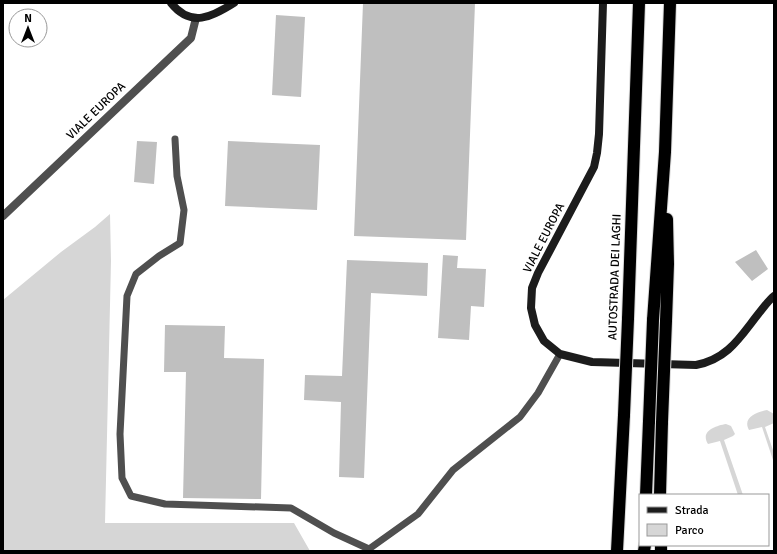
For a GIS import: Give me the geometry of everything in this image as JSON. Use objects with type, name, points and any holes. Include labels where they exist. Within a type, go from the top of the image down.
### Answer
[{"type":"highway","name":"AUTOSTRADA DEI LAGHI","points":[[617,551],[628,319],[638,3]]},
{"type":"highway","points":[[646,494],[653,320],[664,152],[670,3]]},
{"type":"highway","points":[[660,494],[668,264],[664,152]]},
{"type":"street","points":[[171,3],[187,17],[196,18],[210,17],[234,3]]},
{"type":"street","name":"VIALE EUROPA","points":[[603,3],[599,134],[594,167],[538,273],[532,288],[531,308],[535,325],[544,342],[560,354],[592,362],[696,365],[708,363],[719,357],[736,343],[774,296]]},
{"type":"street","name":"VIALE EUROPA","points":[[3,216],[191,38],[196,18]]},
{"type":"lane","points":[[175,139],[177,176],[184,210],[180,243],[159,256],[136,274],[127,296],[120,434],[122,478],[131,496],[165,504],[291,508],[334,533],[369,549],[418,514],[453,470],[520,417],[538,393],[560,354]]},
{"type":"green space","points":[[110,214],[111,261],[105,523],[294,523],[310,551],[3,551],[3,300]]},
{"type":"green space","points":[[767,410],[774,414],[774,423],[765,427],[774,453],[774,463],[762,427],[749,430],[747,425],[749,418],[759,412]]},
{"type":"green space","points":[[726,424],[731,426],[735,434],[724,440],[743,494],[738,494],[720,441],[708,444],[706,439],[707,432],[717,426]]},
{"type":"building","points":[[363,3],[475,3],[466,240],[354,236]]},
{"type":"building","points":[[276,15],[305,17],[301,97],[272,95]]},
{"type":"building","points":[[137,141],[157,142],[154,184],[134,182]]},
{"type":"building","points":[[228,141],[320,145],[317,210],[225,206]]},
{"type":"building","points":[[756,250],[768,269],[752,281],[735,262]]},
{"type":"building","points":[[443,255],[458,256],[457,268],[486,269],[484,307],[471,306],[469,340],[438,338]]},
{"type":"building","points":[[347,260],[428,263],[427,296],[371,293],[364,478],[339,477],[341,402],[304,400],[305,375],[342,376]]},
{"type":"building","points":[[165,325],[225,326],[224,358],[264,359],[261,499],[183,498],[186,372],[164,372]]}]
